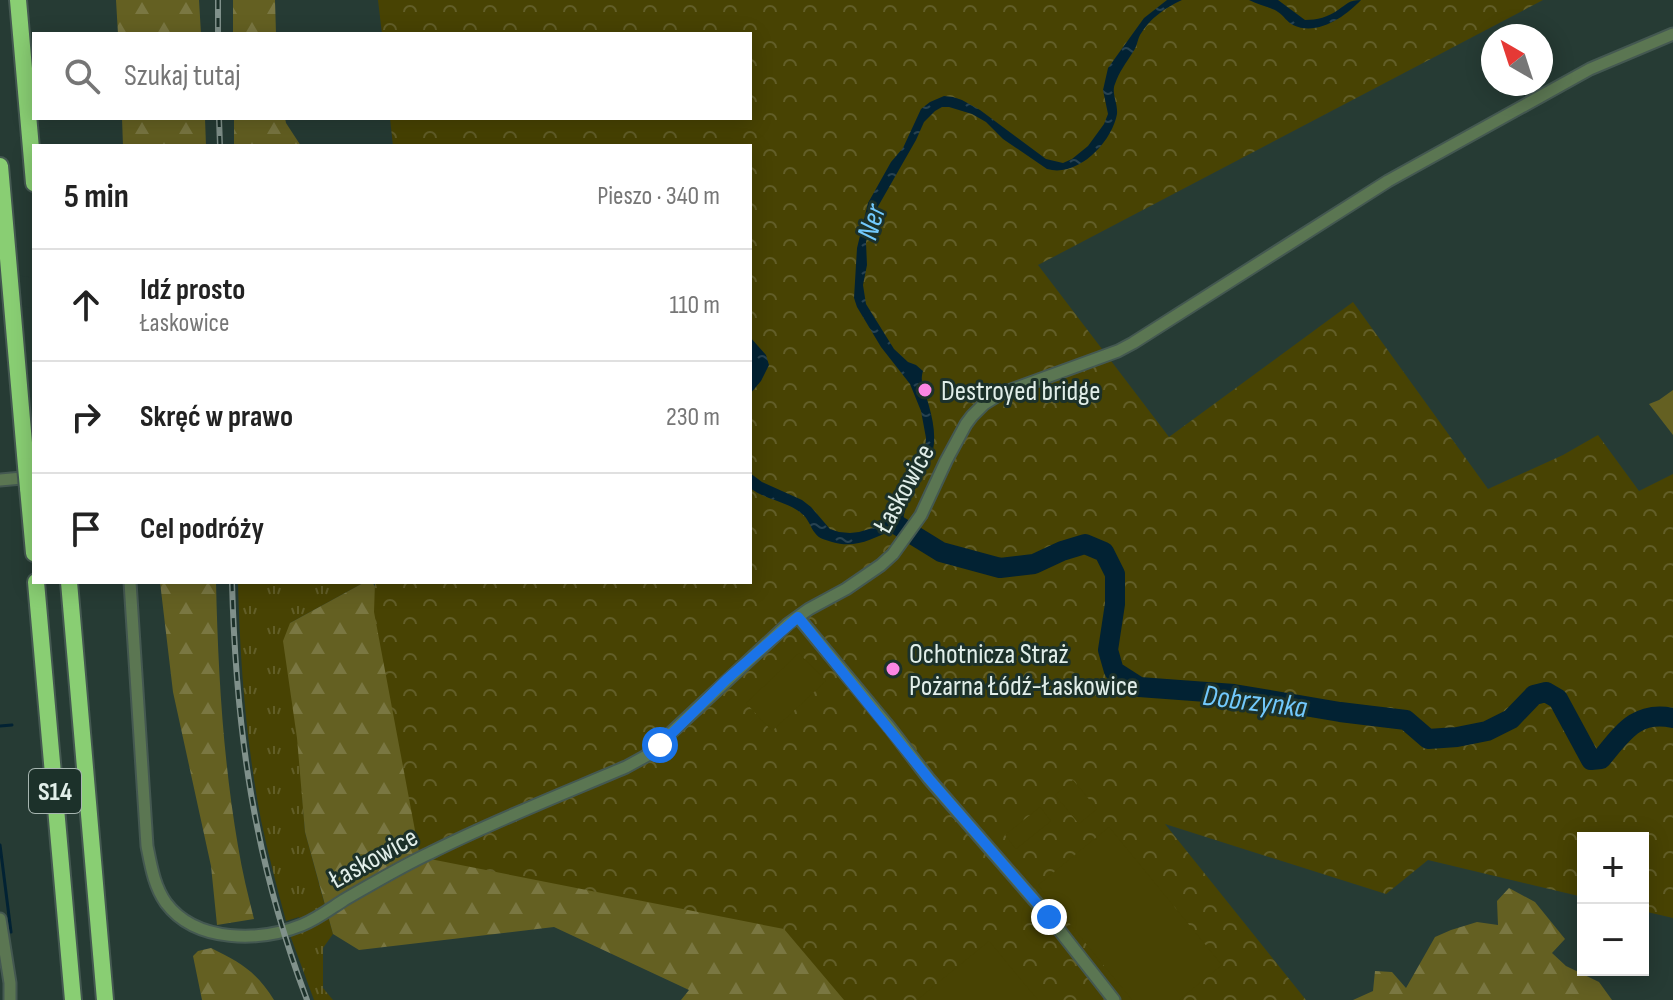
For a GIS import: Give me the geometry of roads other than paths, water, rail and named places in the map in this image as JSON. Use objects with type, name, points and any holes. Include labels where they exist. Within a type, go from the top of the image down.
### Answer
[{"type":"highway","points":[[18,0],[32,160]]},
{"type":"highway","points":[[0,166],[32,515]]},
{"type":"highway","name":"S14","points":[[36,584],[73,1000]]},
{"type":"highway","name":"S14","points":[[69,584],[105,1000]]},
{"type":"street","name":"Łaskowice","points":[[130,584],[147,846],[153,878],[166,903],[177,915],[213,934],[245,937],[276,933],[302,925],[399,867],[646,756],[798,617],[869,574],[893,554],[918,520],[966,424],[991,399],[1133,343],[1388,181],[1590,69],[1673,34]]},
{"type":"street","points":[[0,480],[30,477]]},
{"type":"street","points":[[798,617],[929,779],[1049,917],[1114,1000]]},
{"type":"street","points":[[0,919],[10,1000]]},
{"type":"water","name":"Ner","points":[[1167,0],[1182,0],[1158,14],[1140,35],[1114,87],[1117,114],[1114,125],[1101,146],[1081,163],[1059,170],[1047,169],[1003,139],[986,122],[972,114],[942,107],[924,122],[876,210],[866,242],[867,265],[863,285],[866,304],[894,349],[923,371],[922,384],[934,428],[931,459],[904,515],[903,524],[909,529],[904,536],[892,530],[856,544],[827,541],[817,535],[801,513],[752,489],[752,474],[802,500],[830,529],[839,532],[859,532],[892,519],[920,464],[926,438],[921,411],[910,384],[881,347],[854,298],[857,248],[868,203],[891,162],[903,148],[921,109],[944,96],[962,100],[980,110],[1046,159],[1063,163],[1072,159],[1088,146],[1104,124],[1108,114],[1103,90],[1108,68],[1144,18]]},
{"type":"water","points":[[1249,0],[1278,0],[1305,20],[1318,19],[1361,0],[1330,23],[1302,28],[1293,25],[1275,10]]},
{"type":"water","points":[[752,339],[766,355],[769,365],[752,392]]},
{"type":"waterway","name":"Dobrzynka","points":[[894,523],[941,552],[1000,568],[1034,564],[1085,544],[1104,552],[1115,574],[1115,604],[1108,650],[1114,671],[1139,687],[1234,694],[1406,720],[1428,739],[1487,731],[1511,719],[1534,695],[1546,692],[1558,699],[1591,760],[1601,759],[1623,733],[1639,721],[1660,716],[1673,718]]},
{"type":"waterway","points":[[0,726],[12,725]]},
{"type":"waterway","points":[[0,845],[11,932]]},
{"type":"railway","points":[[218,0],[218,32]]},
{"type":"railway","points":[[219,120],[220,144]]},
{"type":"railway","points":[[232,584],[238,690],[251,794],[273,897],[307,1000]]},
{"type":"place","name":"Destroyed bridge","points":[[925,390]]},
{"type":"place","name":"Ochotnicza Straż Pożarna Łódź-Łaskowice","points":[[893,669]]}]
